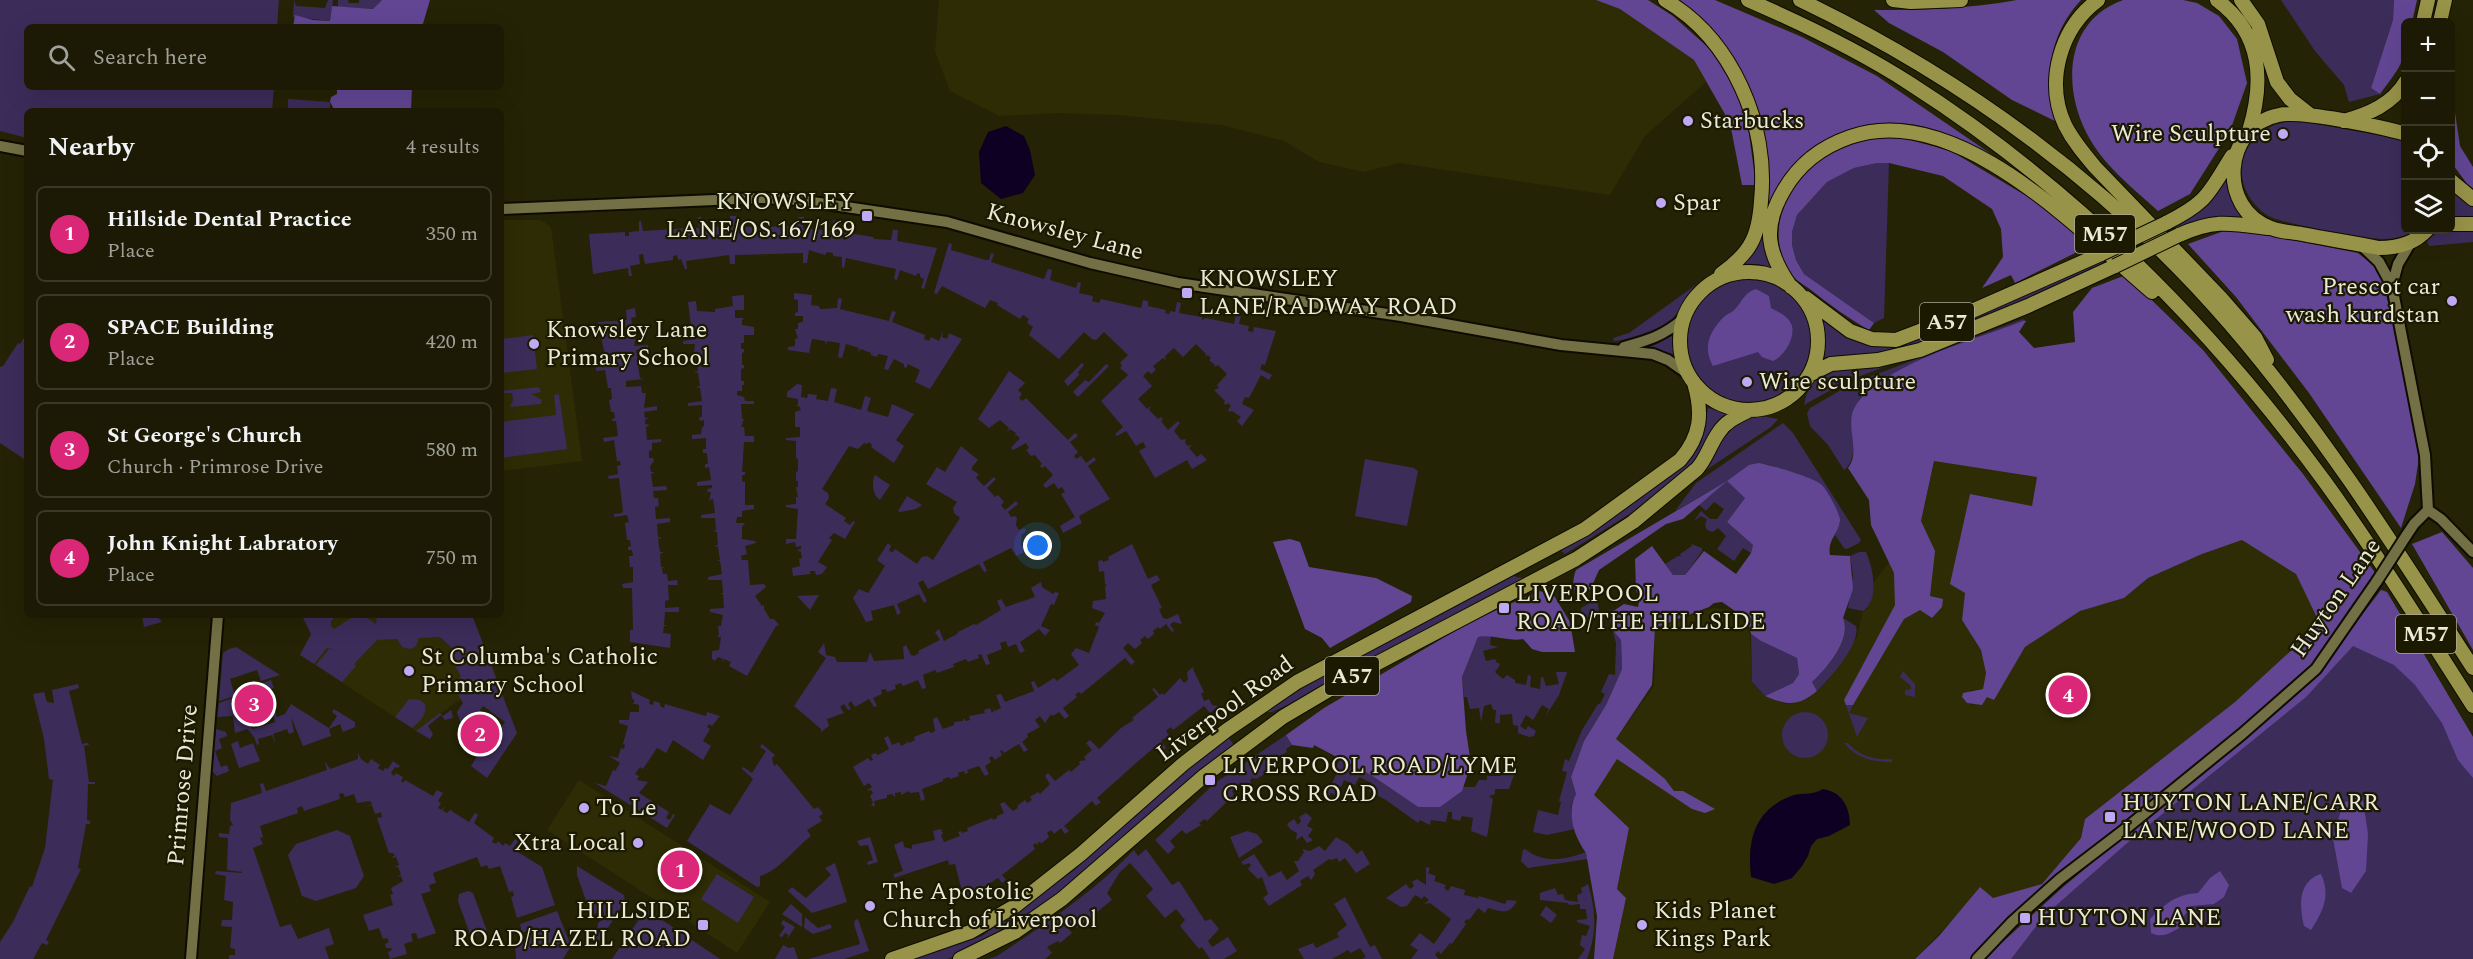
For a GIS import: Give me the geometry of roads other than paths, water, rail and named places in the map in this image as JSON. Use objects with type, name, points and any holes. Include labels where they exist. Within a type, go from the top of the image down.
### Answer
[{"type":"highway","points":[[1665,0],[1691,20],[1722,55],[1735,74],[1747,100],[1759,141],[1762,195],[1755,235],[1736,263],[1708,285]]},
{"type":"highway","name":"M57","points":[[1748,0],[1853,50],[1907,82],[1970,124],[2072,205],[2131,259],[2193,321],[2265,404],[2380,561],[2473,706]]},
{"type":"highway","name":"M57","points":[[1800,0],[1929,69],[1987,107],[2072,171],[2131,222],[2229,324],[2286,393],[2403,558],[2473,668]]},
{"type":"highway","points":[[1893,0],[1911,2],[1961,0]]},
{"type":"highway","name":"M57","points":[[2098,0],[2072,27],[2061,52],[2056,88],[2065,125],[2082,152],[2095,167],[2221,297],[2255,337],[2286,393]]},
{"type":"highway","points":[[2217,0],[2233,14],[2246,32],[2258,64],[2258,96],[2249,131]]},
{"type":"highway","points":[[2241,0],[2258,24],[2277,82],[2290,99],[2311,116]]},
{"type":"highway","points":[[2424,18],[2428,0]]},
{"type":"highway","points":[[2441,18],[2445,0]]},
{"type":"highway","points":[[2342,121],[2378,109],[2401,88]]},
{"type":"highway","name":"A57","points":[[1794,289],[1810,310],[1817,331],[1816,354],[1808,375],[1795,393],[1768,407],[1750,410],[1737,409],[1718,402],[1691,378],[1680,344],[1683,319],[1696,296],[1708,285],[1735,273],[1750,272],[1772,276],[1794,289],[1851,331],[1872,339],[1896,340],[1992,303],[2189,212],[2215,187],[2249,131],[2256,125],[2279,115],[2294,113],[2401,133]]},
{"type":"highway","name":"M57","points":[[1794,289],[1774,259],[1769,236],[1773,212],[1791,178],[1802,165],[1828,146],[1868,131],[1896,129],[1938,138],[1973,153],[2041,197],[2086,231],[2151,291],[2193,321]]},
{"type":"highway","name":"A57","points":[[2239,146],[2233,172],[2237,192],[2247,209],[2270,228]]},
{"type":"highway","points":[[2455,183],[2473,199]]},
{"type":"highway","name":"A57","points":[[1808,375],[1831,364],[1878,360],[1920,350],[2028,306],[2201,226],[2215,223],[2270,228],[2391,248],[2411,242],[2423,234]]},
{"type":"highway","points":[[2455,224],[2473,224]]},
{"type":"highway","name":"Liverpool Road","points":[[892,959],[970,932],[1015,906],[1081,854],[1183,764],[1289,687],[1606,516],[1680,460],[1689,450],[1699,429],[1700,420],[1699,400],[1691,378]]},
{"type":"highway","name":"Liverpool Road","points":[[960,959],[998,942],[1044,913],[1204,776],[1283,717],[1349,678],[1576,559],[1632,522],[1697,469],[1704,461],[1718,433],[1728,422],[1750,410]]},
{"type":"main road","points":[[0,146],[24,150]]},
{"type":"main road","name":"Knowsley Lane","points":[[504,209],[730,198],[799,200],[947,222],[1090,263],[1178,283],[1401,316],[1561,345],[1653,354],[1668,360],[1691,378]]},
{"type":"main road","points":[[2392,286],[2398,264],[2411,242]]},
{"type":"main road","points":[[2359,244],[2379,262],[2392,286],[2425,455],[2428,510],[2441,519],[2473,552]]},
{"type":"main road","name":"Knowsley Lane","points":[[1615,350],[1654,339],[1667,333],[1683,319]]},
{"type":"main road","name":"Huyton Lane","points":[[1977,959],[2012,922],[2060,879],[2233,741],[2316,669],[2414,524],[2428,510]]},
{"type":"main road","name":"Primrose Drive","points":[[191,959],[218,618]]},
{"type":"place","name":"Starbucks","points":[[1688,121]]},
{"type":"place","name":"Wire Sculpture","points":[[2283,134]]},
{"type":"place","name":"Spar","points":[[1661,203]]},
{"type":"place","name":"KNOWSLEY LANE/OS.167/169","points":[[867,216]]},
{"type":"place","name":"KNOWSLEY LANE/RADWAY ROAD","points":[[1187,293]]},
{"type":"place","name":"Prescot car wash kurdstan","points":[[2452,301]]},
{"type":"place","name":"Knowsley Lane Primary School","points":[[534,344]]},
{"type":"place","name":"Wire sculpture","points":[[1747,382]]},
{"type":"place","name":"LIVERPOOL ROAD/THE HILLSIDE","points":[[1504,608]]},
{"type":"place","name":"St Columba's Catholic Primary School","points":[[409,671]]},
{"type":"place","name":"John Knight Labratory","points":[[2068,695]]},
{"type":"place","name":"St George's Church","points":[[254,704]]},
{"type":"place","name":"SPACE Building","points":[[480,734]]},
{"type":"place","name":"LIVERPOOL ROAD/LYME CROSS ROAD","points":[[1210,780]]},
{"type":"place","name":"To Le","points":[[584,808]]},
{"type":"place","name":"HUYTON LANE/CARR LANE/WOOD LANE","points":[[2110,817]]},
{"type":"place","name":"Xtra Local","points":[[638,843]]},
{"type":"place","name":"Hillside Dental Practice","points":[[680,870]]},
{"type":"place","name":"The Apostolic Church of Liverpool","points":[[870,906]]},
{"type":"place","name":"HUYTON LANE","points":[[2025,918]]},
{"type":"place","name":"HILLSIDE ROAD/HAZEL ROAD","points":[[703,925]]},
{"type":"place","name":"Kids Planet Kings Park","points":[[1642,925]]}]
